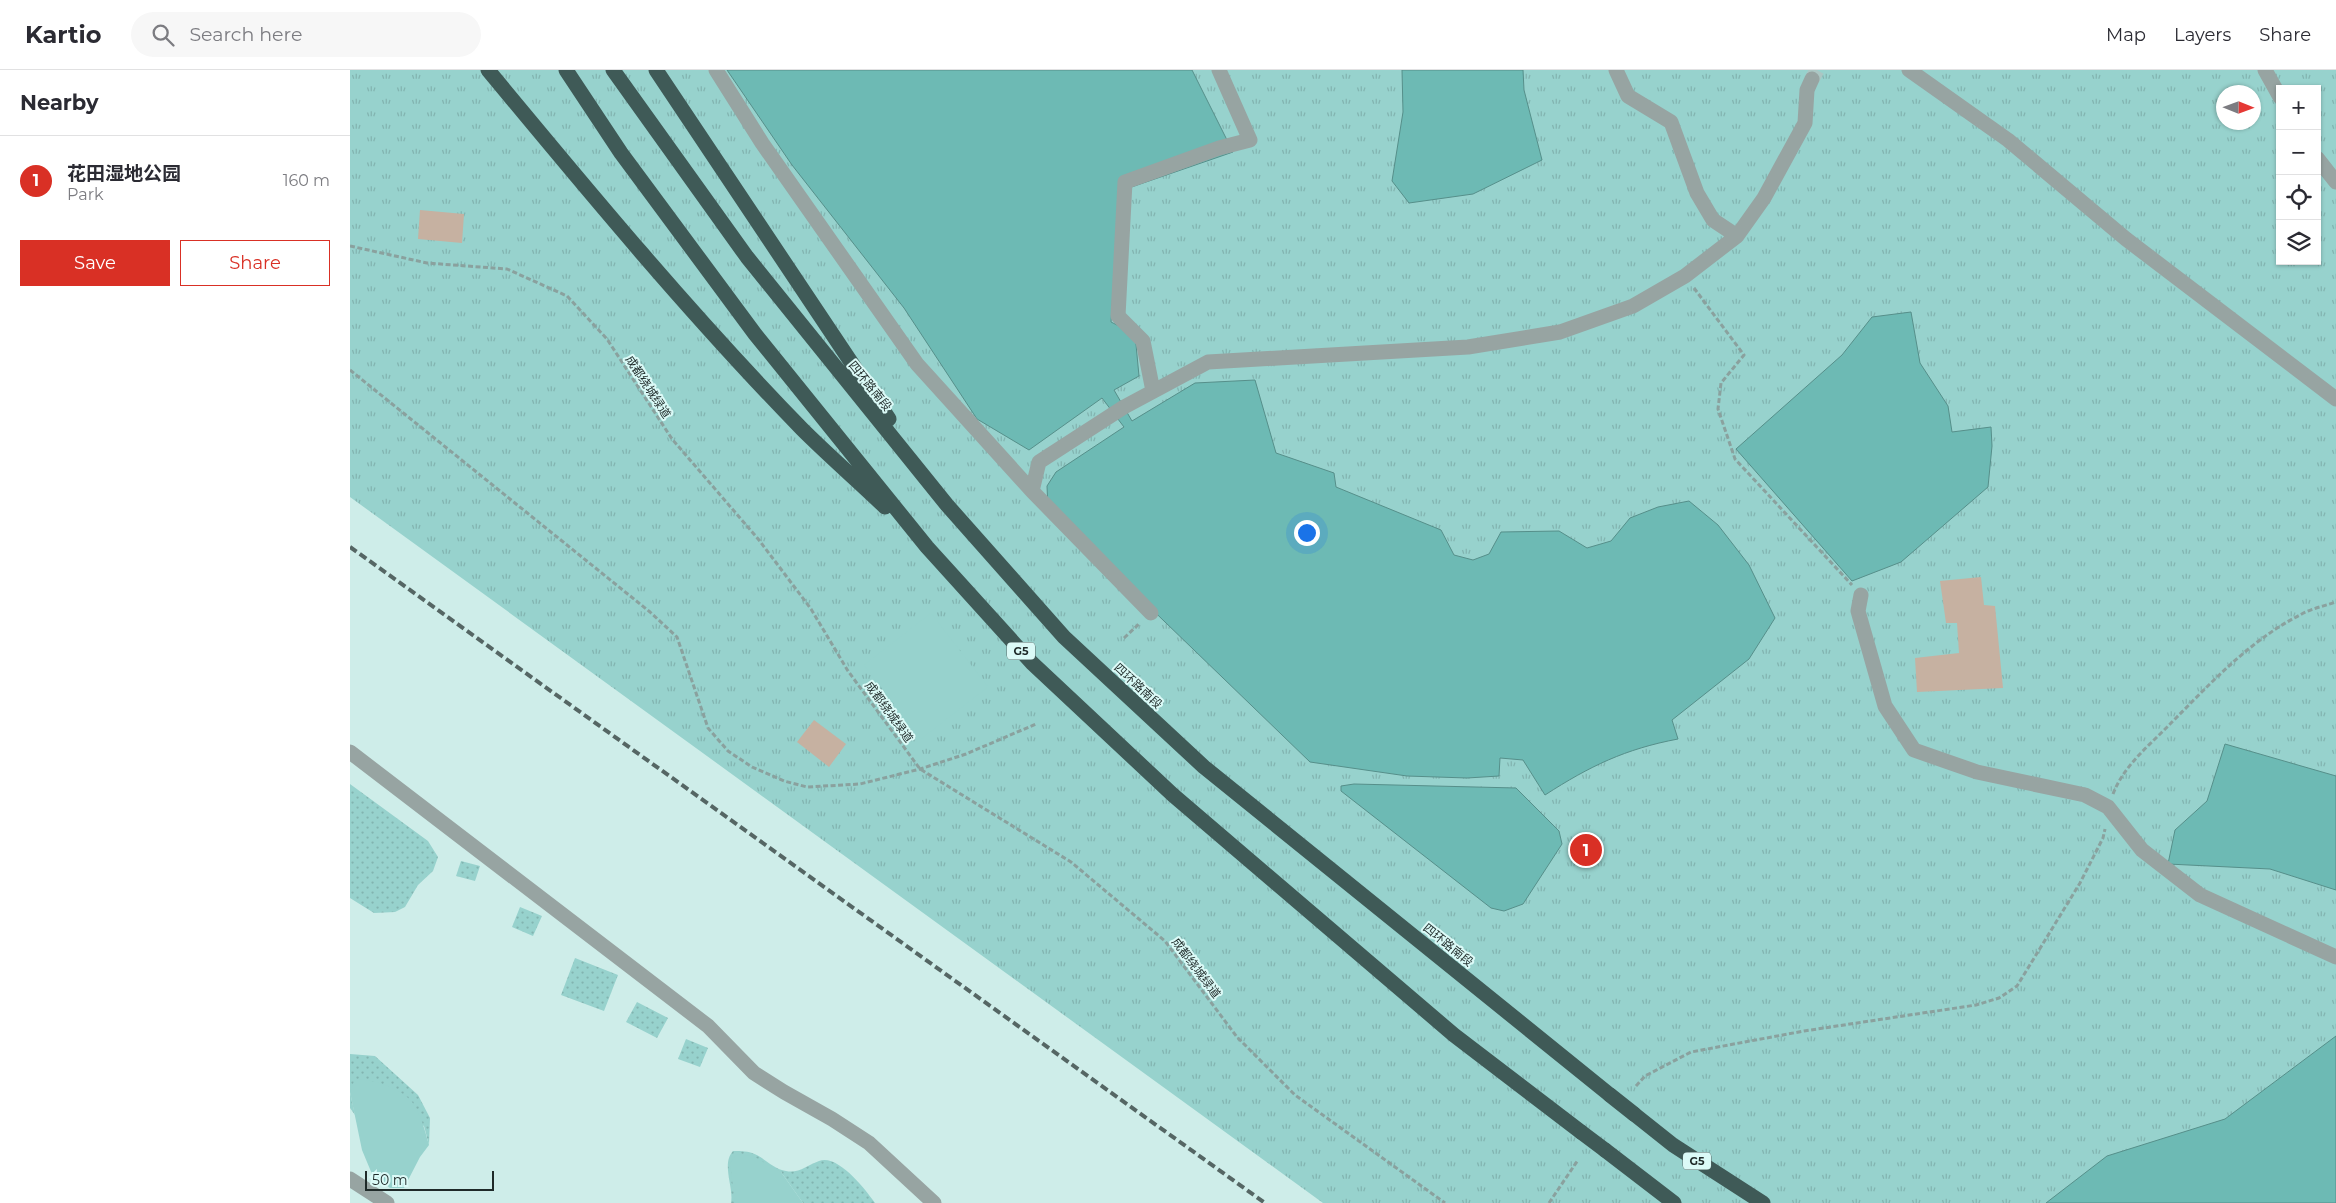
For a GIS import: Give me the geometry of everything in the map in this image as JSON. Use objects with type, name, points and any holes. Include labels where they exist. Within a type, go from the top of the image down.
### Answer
[{"type":"highway","points":[[488,70],[600,205],[691,309],[803,430],[927,546]]},
{"type":"highway","name":"G5","points":[[566,70],[621,153],[755,334],[927,546],[1032,663],[1173,795],[1454,1035],[1674,1203]]},
{"type":"highway","name":"四环路南段","points":[[613,70],[747,257],[947,505],[1064,637],[1204,767],[1673,1146],[1763,1203]]},
{"type":"highway","points":[[656,70],[947,505]]},
{"type":"street","points":[[716,70],[762,142],[917,364],[1032,491],[1151,613]]},
{"type":"street","points":[[1153,390],[1143,341],[1118,316],[1126,182],[1219,148],[1250,140],[1219,70]]},
{"type":"street","points":[[1616,70],[1628,96],[1672,122],[1697,193],[1713,220],[1737,236]]},
{"type":"street","points":[[1909,70],[2008,140],[2126,239],[2336,399]]},
{"type":"street","points":[[2265,70],[2276,90]]},
{"type":"street","points":[[1032,491],[1039,462],[1119,410],[1208,362],[1468,347],[1560,332],[1633,306],[1685,276],[1737,236],[1764,198],[1805,123],[1807,90],[1812,79]]},
{"type":"street","points":[[2321,163],[2336,182]]},
{"type":"street","points":[[1861,595],[1858,611],[1885,706],[1902,735],[1914,750],[1977,772],[2085,795],[2108,807],[2142,850],[2200,895],[2336,957]]},
{"type":"street","points":[[350,752],[708,1026],[754,1073],[869,1143],[934,1203]]},
{"type":"street","points":[[350,1179],[387,1203]]},
{"type":"path","name":"成都绕城绿道","points":[[350,246],[427,263],[507,269],[567,296],[606,339],[672,439],[759,540],[811,610],[848,671],[920,769],[1071,862],[1165,941],[1237,1037],[1295,1095],[1445,1203]]},
{"type":"path","points":[[1685,276],[1744,354],[1721,383],[1718,410],[1735,458],[1861,595]]},
{"type":"path","points":[[350,370],[643,606],[677,637],[708,728],[728,751],[752,767],[784,781],[807,787],[860,784],[920,769],[966,754],[1036,724]]},
{"type":"path","points":[[1636,1086],[1645,1076],[1691,1052],[1804,1031],[1976,1005],[2000,998],[2017,986],[2080,883],[2103,838],[2108,807],[2119,780],[2136,758],[2224,670],[2265,637],[2300,614],[2336,602]]},
{"type":"path","points":[[1124,638],[1151,613]]},
{"type":"path","points":[[1549,1203],[1578,1160]]},
{"type":"green space","points":[[350,70],[2336,70],[2336,1203],[1323,1203],[350,497]]},
{"type":"green space","points":[[931,613],[988,687],[921,739],[864,665]]},
{"type":"green space","points":[[350,784],[428,841],[438,857],[433,871],[418,885],[405,907],[395,912],[374,913],[350,898]]},
{"type":"green space","points":[[461,861],[480,866],[475,881],[456,876]]},
{"type":"green space","points":[[520,907],[542,916],[533,936],[512,927]]},
{"type":"green space","points":[[575,958],[618,975],[604,1011],[561,995]]},
{"type":"green space","points":[[637,1002],[668,1018],[657,1038],[626,1022]]},
{"type":"green space","points":[[686,1039],[708,1048],[700,1067],[678,1059]]},
{"type":"green space","points":[[350,1054],[375,1056],[418,1095],[430,1118],[429,1145],[424,1126],[350,1092]]},
{"type":"green space","points":[[355,1079],[378,1083],[401,1092],[412,1102],[418,1112],[429,1145],[420,1157],[404,1188],[390,1188],[372,1174],[362,1150],[350,1092]]},
{"type":"green space","points":[[350,1092],[355,1115],[350,1108]]},
{"type":"green space","points":[[733,1151],[752,1153],[781,1170],[790,1172],[826,1160],[850,1174],[875,1203],[803,1203],[781,1172],[735,1195],[735,1203],[731,1203],[728,1162]]},
{"type":"green space","points":[[737,1154],[753,1156],[781,1172],[803,1203],[735,1203],[730,1163]]},
{"type":"shaded area","points":[[727,70],[1192,70],[1233,152],[1120,191],[1111,322],[1135,334],[1139,376],[1114,390],[1132,421],[1195,383],[1255,380],[1276,453],[1334,473],[1336,487],[1441,530],[1454,555],[1473,560],[1489,554],[1501,532],[1559,531],[1587,548],[1611,541],[1630,518],[1658,507],[1689,501],[1718,525],[1749,565],[1775,618],[1749,659],[1672,720],[1678,739],[1624,753],[1577,775],[1545,795],[1523,760],[1500,758],[1499,776],[1467,778],[1407,776],[1310,762],[1048,509],[1047,486],[1056,472],[1124,427],[1102,398],[1029,450],[977,419],[904,308],[792,165]]},
{"type":"shaded area","points":[[1402,70],[1523,70],[1524,90],[1542,160],[1473,194],[1409,203],[1392,181],[1403,112]]},
{"type":"shaded area","points":[[1911,312],[1920,363],[1948,406],[1952,432],[1991,427],[1992,446],[1988,487],[1901,562],[1852,581],[1736,449],[1842,355],[1872,317]]},
{"type":"shaded area","points":[[2225,744],[2336,776],[2336,890],[2270,869],[2168,864],[2175,830],[2207,801]]},
{"type":"shaded area","points":[[1354,784],[1516,788],[1559,831],[1562,844],[1523,904],[1504,911],[1491,908],[1341,791],[1341,786]]},
{"type":"shaded area","points":[[2336,1036],[2336,1203],[2046,1203],[2107,1156],[2225,1119]]},
{"type":"building","points":[[420,210],[464,214],[462,243],[418,239]]},
{"type":"building","points":[[1981,577],[1984,605],[1995,606],[2003,688],[1917,692],[1915,658],[1959,653],[1957,623],[1946,623],[1940,581]]},
{"type":"building","points":[[814,720],[846,744],[829,767],[797,742]]},
{"type":"tunnel","points":[[1812,79],[1817,70]]},
{"type":"railway","points":[[350,547],[1265,1203]]},
{"type":"place","name":"花田湿地公园","points":[[1586,850]]}]
